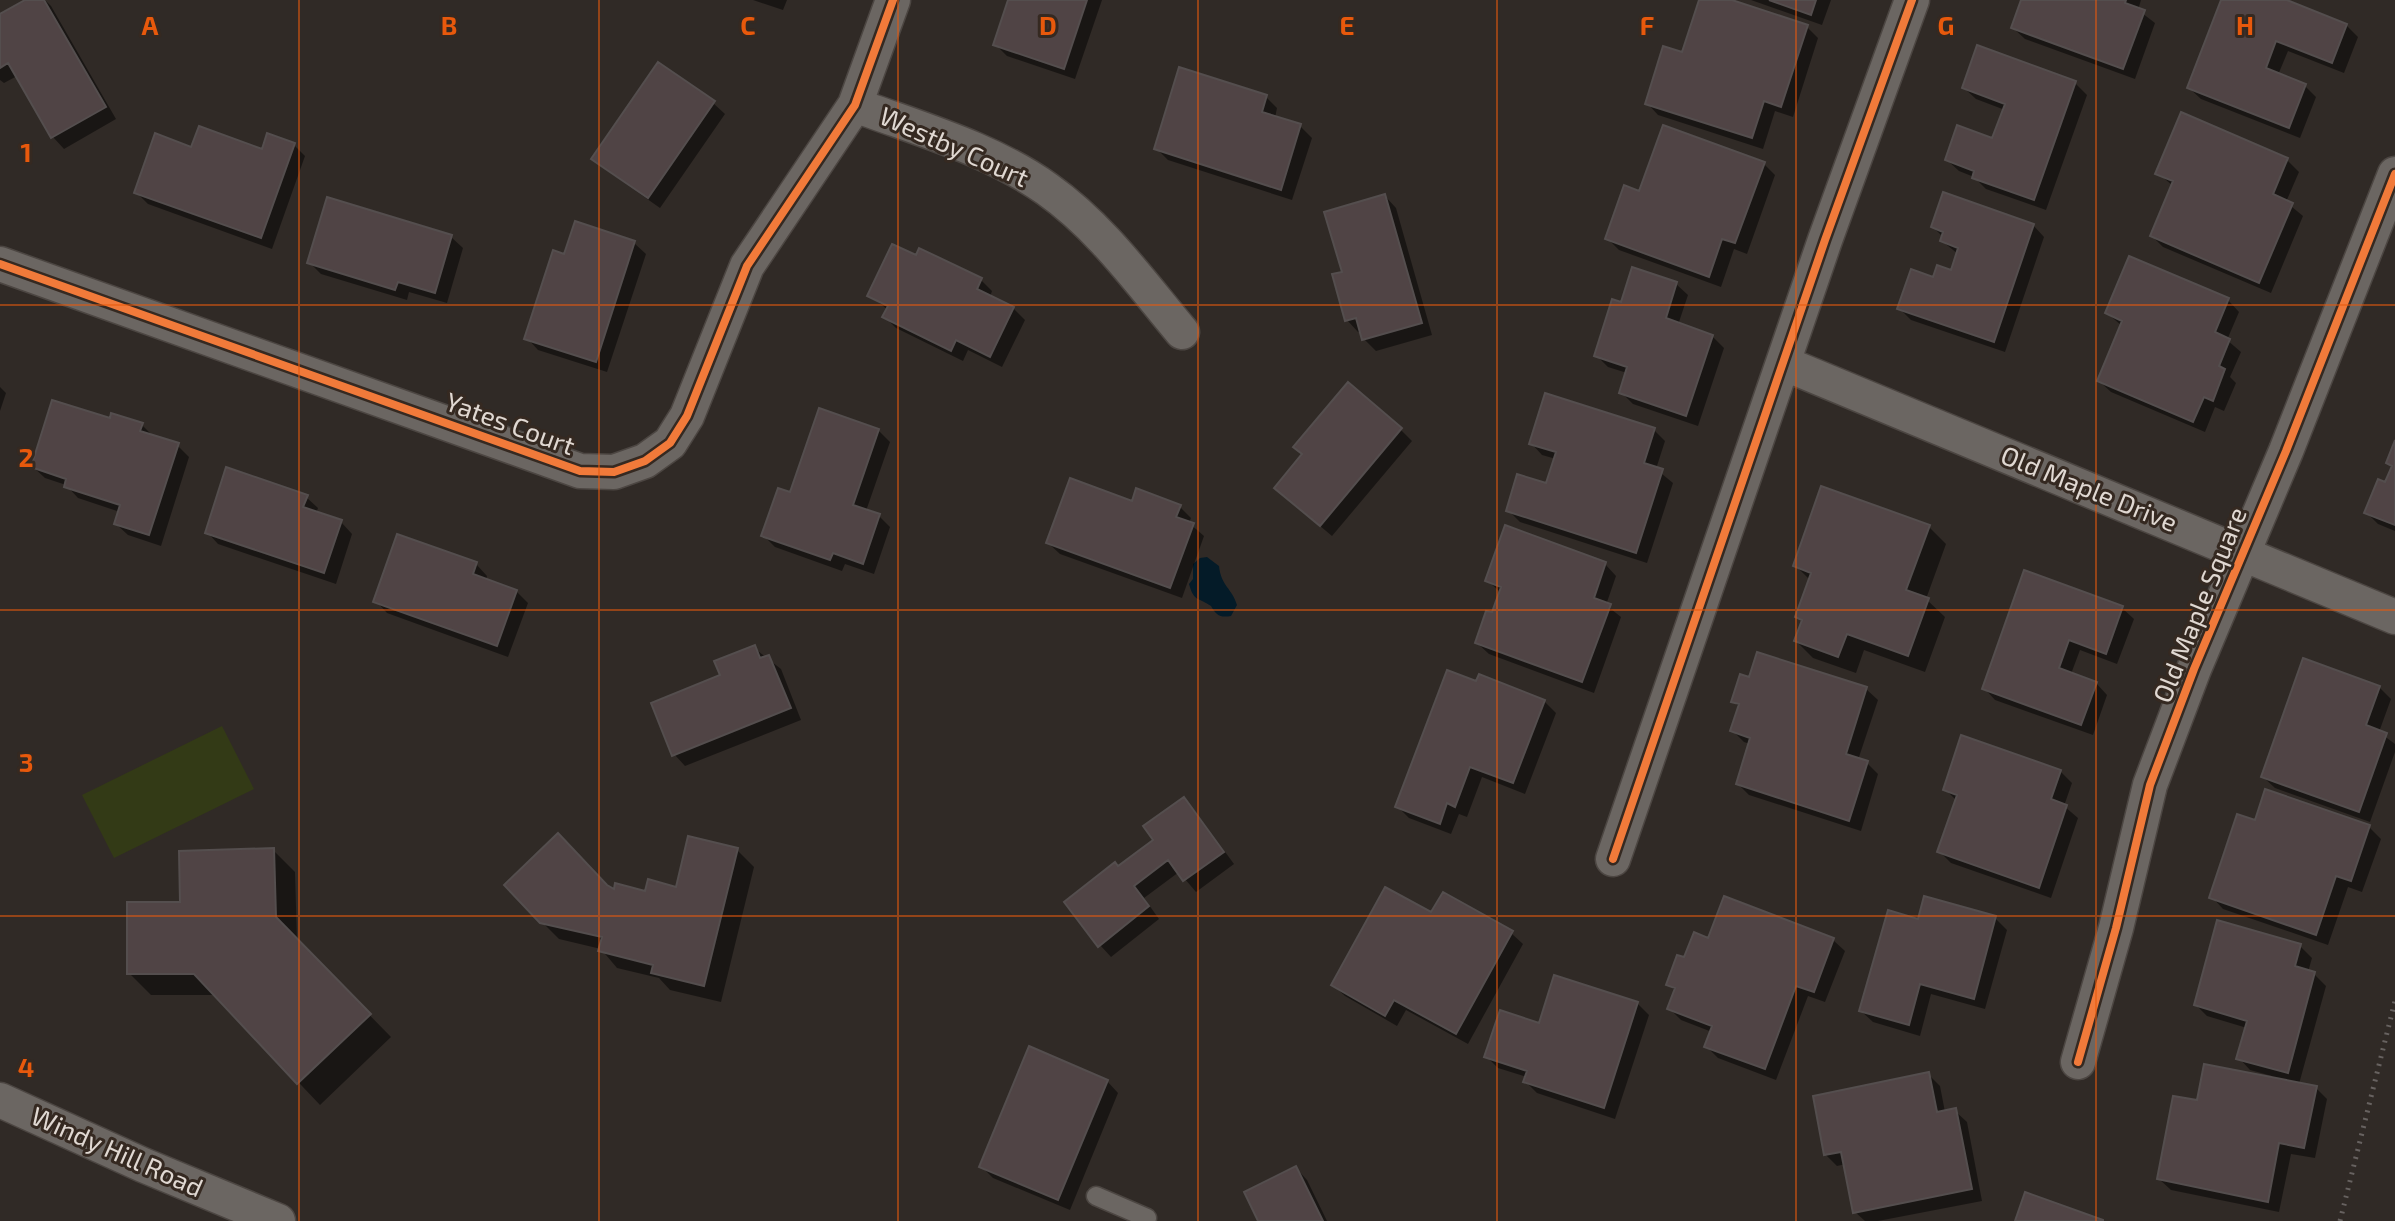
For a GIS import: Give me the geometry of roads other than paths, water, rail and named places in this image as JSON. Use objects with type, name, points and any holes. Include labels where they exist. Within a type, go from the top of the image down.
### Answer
[{"type":"street","name":"Yates Court","points":[[0,264],[580,471],[614,472],[645,461],[670,443],[687,416],[747,266],[855,105],[893,0]]},
{"type":"street","points":[[1613,859],[1783,363],[1912,0]]},
{"type":"street","name":"Westby Court","points":[[855,105],[996,160],[1047,188],[1094,228],[1182,332]]},
{"type":"street","name":"Old Maple Square","points":[[2078,1062],[2116,928],[2150,785],[2395,174]]},
{"type":"street","name":"Old Maple Drive","points":[[1783,363],[2395,617]]},
{"type":"street","name":"Windy Hill Road","points":[[0,1100],[143,1165],[278,1221]]},
{"type":"lane","points":[[1096,1196],[1147,1218],[1146,1221]]},
{"type":"water","points":[[1207,557],[1219,566],[1222,578],[1235,599],[1237,605],[1231,616],[1219,615],[1191,590],[1189,584],[1193,579],[1193,564]]}]
